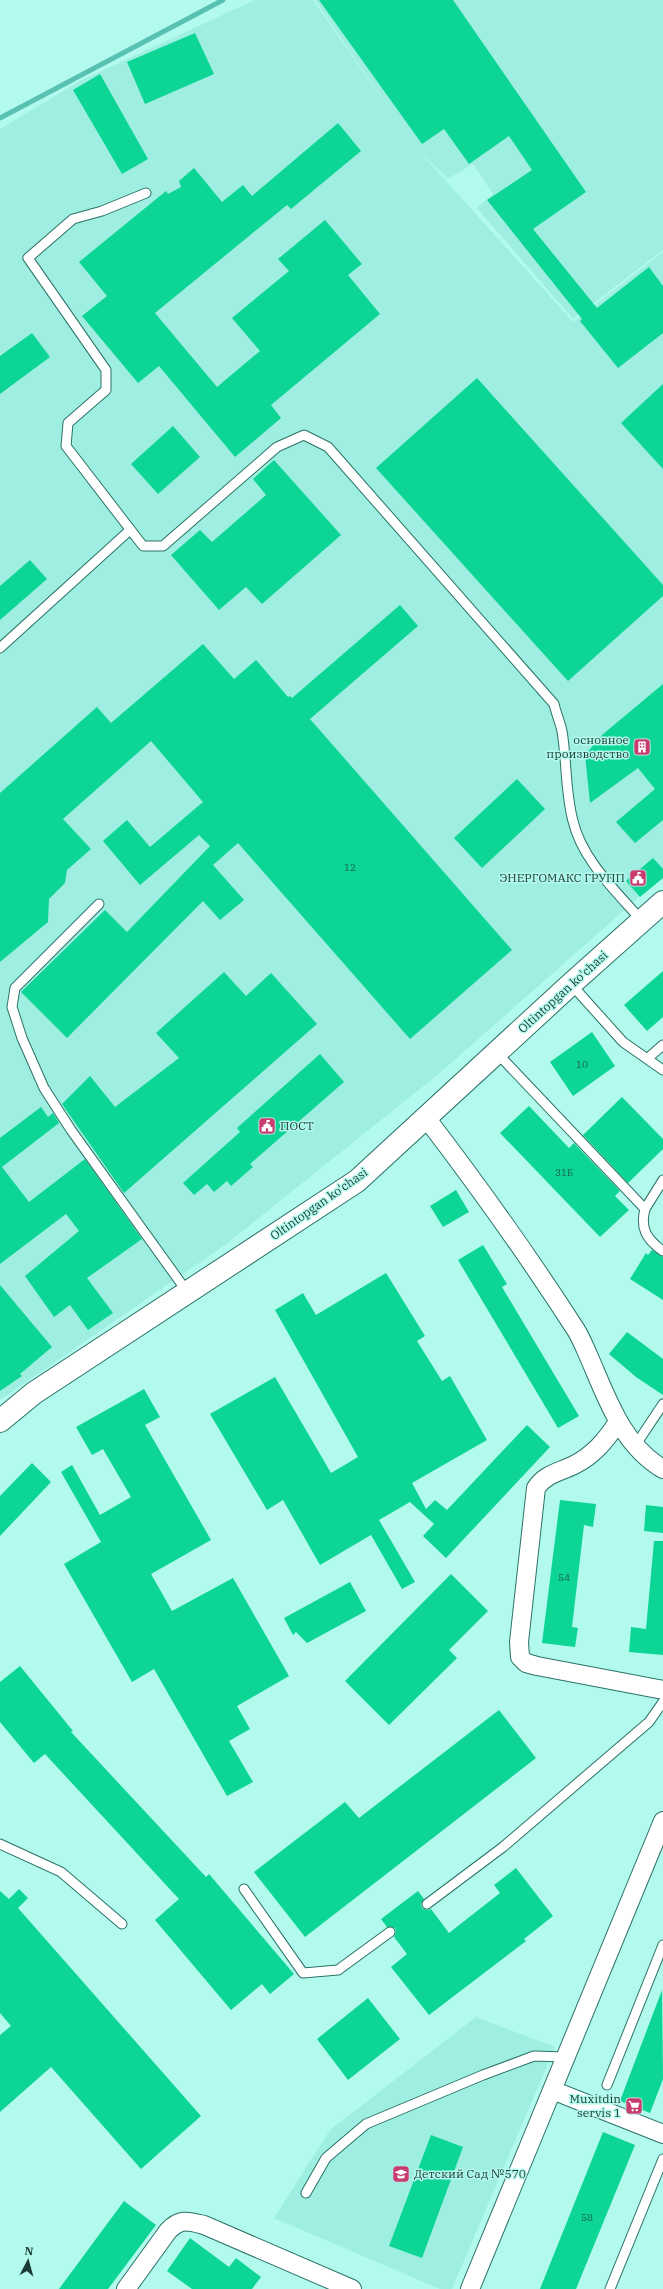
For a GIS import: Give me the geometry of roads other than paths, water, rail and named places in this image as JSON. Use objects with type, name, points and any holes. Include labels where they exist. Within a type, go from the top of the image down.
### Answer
[{"type":"street","name":"Oltintopgan ko'chasi","points":[[0,1421],[34,1393],[357,1182],[427,1119],[570,984],[663,902]]},
{"type":"street","points":[[427,1119],[479,1186],[577,1332],[618,1422],[635,1446],[652,1463],[663,1469]]},
{"type":"street","points":[[618,1422],[601,1447],[575,1465],[541,1480],[536,1488],[519,1642],[520,1657],[526,1662],[536,1666],[663,1690]]},
{"type":"street","points":[[470,2289],[566,2057],[658,1848],[663,1821]]},
{"type":"street","points":[[552,2090],[663,2134]]},
{"type":"street","points":[[126,2289],[175,2223],[188,2221],[204,2225],[352,2289]]},
{"type":"lane","points":[[146,193],[102,211],[73,219],[28,258],[106,370],[106,390],[68,423],[66,446],[143,546],[163,546],[277,447],[304,435],[328,447],[554,704],[562,730],[566,785],[573,823],[583,846],[600,871],[642,921]]},
{"type":"lane","points":[[0,648],[130,530]]},
{"type":"lane","points":[[99,904],[15,988],[12,1007],[22,1038],[44,1088],[70,1130],[188,1293]]},
{"type":"lane","points":[[570,984],[623,1042],[663,1070]]},
{"type":"lane","points":[[648,1059],[663,1045]]},
{"type":"lane","points":[[497,1053],[645,1208]]},
{"type":"lane","points":[[663,1180],[645,1208],[642,1222],[647,1236],[663,1251]]},
{"type":"lane","points":[[635,1446],[663,1404]]},
{"type":"lane","points":[[428,1904],[502,1847],[649,1722],[663,1702]]},
{"type":"lane","points":[[0,1844],[61,1872],[122,1924]]},
{"type":"lane","points":[[244,1889],[303,1973],[338,1970],[390,1932]]},
{"type":"lane","points":[[607,2085],[663,1945]]},
{"type":"lane","points":[[306,2193],[326,2158],[366,2124],[482,2075],[534,2056],[566,2057]]},
{"type":"lane","points":[[610,2289],[663,2159]]},
{"type":"waterway","points":[[0,118],[223,0]]},
{"type":"place","name":"основное производство","points":[[642,747]]},
{"type":"place","name":"ЭНЕРГОМАКС ГРУПП","points":[[638,878]]},
{"type":"place","name":"ПОСТ","points":[[267,1126]]},
{"type":"place","name":"Muxitdin servis 1","points":[[634,2106]]},
{"type":"place","name":"Детский Сад №570","points":[[401,2174]]}]
